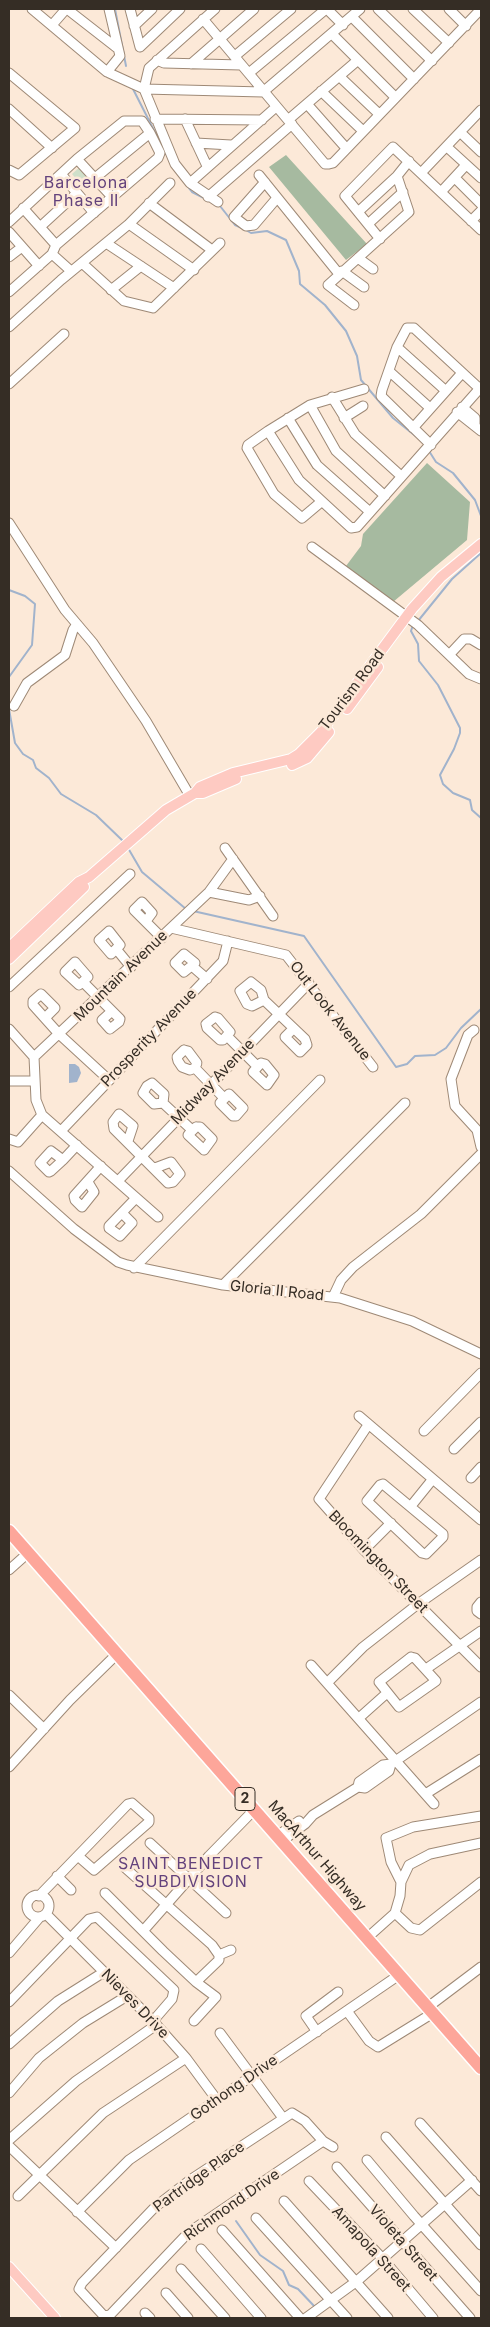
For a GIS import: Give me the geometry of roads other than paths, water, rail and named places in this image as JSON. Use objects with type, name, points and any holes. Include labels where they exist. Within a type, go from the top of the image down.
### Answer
[{"type":"highway","name":"MacArthur Highway","points":[[9,1531],[481,2068]]},
{"type":"main road","name":"Tourism Road","points":[[412,621],[441,577],[481,544]]},
{"type":"main road","name":"Tourism Road","points":[[9,948],[79,882],[89,878],[166,810],[193,795],[203,794],[236,779],[294,764],[307,758],[357,696],[435,592],[481,548]]},
{"type":"main road","name":"Tourism Road","points":[[9,959],[85,886],[89,878]]},
{"type":"main road","points":[[9,2267],[55,2318]]},
{"type":"street","points":[[32,9],[107,72],[144,89],[263,92],[360,9]]},
{"type":"street","points":[[52,25],[67,9],[118,48]]},
{"type":"street","points":[[130,9],[140,47],[169,12],[180,9]]},
{"type":"street","points":[[215,9],[149,68],[144,89],[175,164],[190,183],[218,202]]},
{"type":"street","points":[[192,64],[219,38],[254,9]]},
{"type":"street","points":[[235,56],[291,9]]},
{"type":"street","points":[[248,73],[326,9],[343,25]]},
{"type":"street","points":[[378,9],[432,61]]},
{"type":"street","points":[[413,9],[449,43]]},
{"type":"street","points":[[449,9],[466,26]]},
{"type":"street","points":[[203,19],[325,164],[333,163],[481,9]]},
{"type":"street","points":[[107,72],[118,59],[118,48],[109,10]]},
{"type":"street","points":[[134,26],[147,10]]},
{"type":"street","points":[[352,17],[414,79]]},
{"type":"street","points":[[332,34],[395,97]]},
{"type":"street","points":[[157,60],[164,63],[241,65]]},
{"type":"street","points":[[208,197],[290,122],[306,104],[358,60]]},
{"type":"street","points":[[9,73],[74,126],[74,130],[19,175],[9,170]]},
{"type":"street","points":[[339,76],[379,114]]},
{"type":"street","points":[[321,91],[362,131]]},
{"type":"street","points":[[306,104],[346,148]]},
{"type":"street","points":[[190,183],[276,107]]},
{"type":"street","points":[[9,122],[12,112],[52,148]]},
{"type":"street","points":[[421,173],[479,116]]},
{"type":"street","points":[[155,119],[262,120]]},
{"type":"street","points":[[185,119],[207,166]]},
{"type":"street","points":[[9,222],[77,159],[124,121],[142,121],[150,133],[160,156],[94,213],[9,292]]},
{"type":"street","points":[[461,132],[481,152]]},
{"type":"street","points":[[95,178],[150,133]]},
{"type":"street","points":[[196,143],[231,145]]},
{"type":"street","points":[[446,147],[481,178]]},
{"type":"street","points":[[382,250],[368,224],[345,198],[346,194],[391,148],[396,148],[481,230]]},
{"type":"street","points":[[77,159],[113,198]]},
{"type":"street","points":[[358,212],[397,176],[409,161]]},
{"type":"street","points":[[441,192],[466,165]]},
{"type":"street","points":[[61,174],[94,213]]},
{"type":"street","points":[[354,305],[328,286],[377,241],[392,234],[409,212],[397,176]]},
{"type":"street","points":[[455,178],[481,204]]},
{"type":"street","points":[[277,198],[254,225],[246,226],[234,217],[262,179],[341,273],[364,287]]},
{"type":"street","points":[[9,327],[71,271],[129,224],[170,183]]},
{"type":"street","points":[[368,224],[403,192]]},
{"type":"street","points":[[40,227],[78,193]]},
{"type":"street","points":[[149,203],[212,250]]},
{"type":"street","points":[[23,208],[40,227],[54,250],[71,271]]},
{"type":"street","points":[[471,221],[481,211]]},
{"type":"street","points":[[129,224],[194,270]]},
{"type":"street","points":[[9,232],[39,266]]},
{"type":"street","points":[[106,243],[174,288]]},
{"type":"street","points":[[82,263],[124,300],[152,308],[194,270],[220,243]]},
{"type":"street","points":[[9,257],[22,246]]},
{"type":"street","points":[[358,258],[373,269]]},
{"type":"street","points":[[111,290],[141,266]]},
{"type":"street","points":[[268,431],[291,471],[320,502],[351,528],[357,527],[401,476],[427,448],[480,388],[414,328],[407,328],[397,347],[382,390],[382,396],[413,428],[427,448]]},
{"type":"street","points":[[9,384],[64,334]]},
{"type":"street","points":[[397,347],[446,391]]},
{"type":"street","points":[[389,371],[430,408]]},
{"type":"street","points":[[413,428],[462,373]]},
{"type":"street","points":[[320,502],[306,517],[300,518],[274,494],[247,448],[248,445],[310,405],[364,389]]},
{"type":"street","points":[[332,397],[355,434],[401,476]]},
{"type":"street","points":[[310,405],[336,451],[385,496]]},
{"type":"street","points":[[344,418],[363,406]]},
{"type":"street","points":[[460,410],[475,418],[478,428]]},
{"type":"street","points":[[288,418],[317,465],[370,512]]},
{"type":"street","points":[[9,523],[65,610],[104,659],[146,721],[193,795]]},
{"type":"street","points":[[312,547],[412,621],[450,654],[469,674],[481,679]]},
{"type":"street","points":[[14,706],[27,683],[65,655],[73,630],[77,624]]},
{"type":"street","points":[[450,654],[464,639],[481,645]]},
{"type":"street","points":[[225,848],[273,916]]},
{"type":"street","name":"Mountain Avenue","points":[[34,1057],[209,892],[233,860]]},
{"type":"street","points":[[9,988],[130,874]]},
{"type":"street","points":[[209,892],[249,900],[260,896]]},
{"type":"street","points":[[134,910],[162,938]]},
{"type":"street","name":"Out Look Avenue","points":[[170,928],[286,955],[373,1067]]},
{"type":"street","name":"Prosperity Avenue","points":[[61,1131],[223,961],[228,941]]},
{"type":"street","points":[[117,950],[131,967]]},
{"type":"street","points":[[192,966],[207,979]]},
{"type":"street","points":[[84,982],[120,1019],[119,1022],[108,1028],[102,1020],[112,1011]]},
{"type":"street","points":[[264,1000],[252,1006],[247,1004],[240,991],[248,982],[253,983],[261,990],[264,1000],[294,1028],[305,1040],[307,1045],[300,1052],[286,1039],[286,1036],[294,1028]]},
{"type":"street","name":"Midway Avenue","points":[[118,1181],[309,983]]},
{"type":"street","points":[[45,1018],[54,1006],[41,994],[33,1001],[33,1005],[45,1018],[60,1034],[109,1080]]},
{"type":"street","points":[[9,1030],[34,1057],[36,1100],[42,1115],[158,1217]]},
{"type":"street","points":[[474,1030],[468,1035],[451,1079],[454,1106],[477,1130],[481,1147]]},
{"type":"street","points":[[227,1036],[257,1066]]},
{"type":"street","points":[[195,1068],[224,1098]]},
{"type":"street","points":[[134,1268],[320,1080]]},
{"type":"street","points":[[9,1081],[34,1081]]},
{"type":"street","points":[[163,1103],[192,1130]]},
{"type":"street","points":[[222,1285],[405,1103]]},
{"type":"street","points":[[128,1141],[133,1130],[132,1125],[120,1114],[113,1122],[114,1129],[168,1183],[173,1182],[180,1172],[171,1162],[154,1168]]},
{"type":"street","points":[[9,1139],[18,1142],[42,1115]]},
{"type":"street","points":[[63,1160],[50,1152],[40,1164],[49,1172],[63,1160],[77,1145]]},
{"type":"street","points":[[333,1297],[341,1280],[353,1267],[421,1214],[481,1154]]},
{"type":"street","points":[[88,1182],[94,1192],[83,1207],[75,1200],[74,1196],[101,1166]]},
{"type":"street","name":"Gloria II Road","points":[[9,1170],[74,1229],[118,1262],[134,1268],[222,1285],[333,1297],[412,1321],[481,1354]]},
{"type":"street","points":[[123,1214],[132,1224],[120,1236],[112,1231],[110,1226],[136,1198]]},
{"type":"street","points":[[424,1431],[481,1373]]},
{"type":"street","points":[[359,1416],[481,1520]]},
{"type":"street","points":[[454,1449],[481,1422]]},
{"type":"street","name":"Bloomington Street","points":[[368,1425],[318,1498],[364,1550],[481,1667]]},
{"type":"street","points":[[471,1478],[481,1467]]},
{"type":"street","points":[[411,1506],[432,1480]]},
{"type":"street","points":[[383,1484],[411,1506],[443,1536],[426,1554],[422,1553],[367,1500],[383,1484]]},
{"type":"street","points":[[364,1550],[391,1523]]},
{"type":"street","points":[[9,1570],[28,1553]]},
{"type":"street","points":[[327,1683],[363,1647],[418,1604],[481,1560]]},
{"type":"street","points":[[481,1602],[477,1607],[477,1611],[481,1614]]},
{"type":"street","points":[[426,1669],[481,1631]]},
{"type":"street","points":[[11,1761],[117,1654]]},
{"type":"street","points":[[409,1658],[415,1658],[426,1669],[436,1678],[435,1683],[401,1707],[397,1706],[379,1683],[380,1680],[409,1658]]},
{"type":"street","points":[[311,1666],[359,1718],[394,1762],[427,1794],[434,1804]]},
{"type":"street","points":[[359,1718],[388,1693]]},
{"type":"street","points":[[9,1695],[44,1729]]},
{"type":"street","points":[[280,1838],[305,1824],[306,1820],[358,1787],[359,1782],[384,1765],[394,1762],[481,1702]]},
{"type":"street","points":[[427,1794],[481,1759]]},
{"type":"street","points":[[39,1896],[128,1804],[132,1803],[149,1818],[149,1822],[94,1870],[78,1856]]},
{"type":"street","points":[[143,1931],[254,1810]]},
{"type":"street","points":[[401,1882],[391,1862],[386,1838],[413,1827],[481,1816]]},
{"type":"street","points":[[150,1843],[190,1878],[226,1914]]},
{"type":"street","points":[[367,1938],[395,1914],[400,1896],[401,1882],[409,1866],[415,1861],[430,1854],[481,1844]]},
{"type":"street","points":[[123,1866],[212,1945],[219,1955],[219,1960],[196,1982]]},
{"type":"street","points":[[57,1876],[71,1890]]},
{"type":"street","points":[[395,1914],[411,1928],[420,1930],[481,1882]]},
{"type":"street","points":[[105,1893],[196,1982],[216,1999],[194,2021]]},
{"type":"street","name":"Nieves Drive","points":[[42,1916],[49,1908],[48,1901],[39,1896],[30,1899],[27,1906],[29,1913],[42,1916],[71,1938],[155,2023],[186,2058],[217,2100]]},
{"type":"street","points":[[9,1953],[42,1916]]},
{"type":"street","points":[[9,2002],[89,1919],[97,1917],[171,1985],[174,1996],[155,2023],[76,2081],[9,2140]]},
{"type":"street","points":[[219,1955],[231,1950]]},
{"type":"street","points":[[347,2011],[368,2041],[378,2047],[430,2010],[481,1967]]},
{"type":"street","points":[[9,2044],[58,2001],[104,1972]]},
{"type":"street","name":"Gothong Drive","points":[[77,2212],[129,2160],[399,1974]]},
{"type":"street","points":[[317,2032],[306,2016],[338,1992]]},
{"type":"street","points":[[9,2093],[39,2058],[83,2023],[128,1996]]},
{"type":"street","points":[[220,2033],[283,2118]]},
{"type":"street","points":[[18,2196],[103,2114],[186,2058]]},
{"type":"street","name":"Partridge Place","points":[[84,2294],[79,2286],[154,2208],[190,2180],[283,2118],[292,2113],[305,2121],[323,2141]]},
{"type":"street","points":[[420,2123],[481,2191]]},
{"type":"street","points":[[386,2136],[481,2245]]},
{"type":"street","points":[[323,2141],[333,2147]]},
{"type":"street","name":"Richmond Drive","points":[[84,2294],[104,2316],[110,2316],[188,2233],[323,2141]]},
{"type":"street","points":[[9,2146],[116,2248]]},
{"type":"street","points":[[367,2160],[481,2291]]},
{"type":"street","name":"Violeta Street","points":[[338,2168],[470,2318]]},
{"type":"street","points":[[309,2316],[357,2282],[472,2180]]},
{"type":"street","name":"Amapola Street","points":[[309,2181],[382,2259],[433,2318]]},
{"type":"street","points":[[284,2201],[388,2318]]},
{"type":"street","points":[[256,2218],[347,2318]]},
{"type":"street","points":[[222,2230],[300,2318]]},
{"type":"street","points":[[201,2249],[261,2318]]},
{"type":"street","points":[[181,2268],[225,2318]]},
{"type":"street","points":[[166,2293],[188,2318]]},
{"type":"water","points":[[69,1064],[75,1064],[79,1067],[81,1073],[77,1082],[69,1083]]},
{"type":"waterway","points":[[115,9],[126,66]]},
{"type":"waterway","points":[[133,89],[166,154]]},
{"type":"waterway","points":[[188,187],[192,192],[204,198]]},
{"type":"waterway","points":[[220,206],[235,225],[242,228]]},
{"type":"waterway","points":[[246,230],[251,233],[267,231],[286,240],[299,271],[300,284],[325,305],[346,331],[357,356],[361,380],[393,418],[418,438]]},
{"type":"waterway","points":[[429,451],[436,462],[453,473],[475,500],[481,516]]},
{"type":"waterway","points":[[418,621],[452,579],[481,553]]},
{"type":"waterway","points":[[9,590],[25,596],[35,604],[32,645],[9,677]]},
{"type":"waterway","points":[[413,625],[411,631],[418,644],[419,661],[438,685],[460,728],[454,749],[440,775],[443,784],[453,793],[470,800],[472,810],[481,818]]},
{"type":"waterway","points":[[9,709],[15,743],[23,754],[33,760],[36,768],[49,778],[61,794],[96,815],[124,842]]},
{"type":"waterway","points":[[128,848],[142,872],[186,909]]},
{"type":"waterway","points":[[193,911],[304,936],[396,1067],[407,1064],[415,1056],[435,1055],[446,1048],[461,1028],[481,1009]]},
{"type":"waterway","points":[[236,2221],[260,2255],[283,2271],[289,2285],[298,2289],[315,2307]]},
{"type":"district","name":"Barcelona Phase Ⅱ","points":[[86,192]]},
{"type":"district","name":"SAINT BENEDICT SUBDIVISION","points":[[191,1873]]}]
